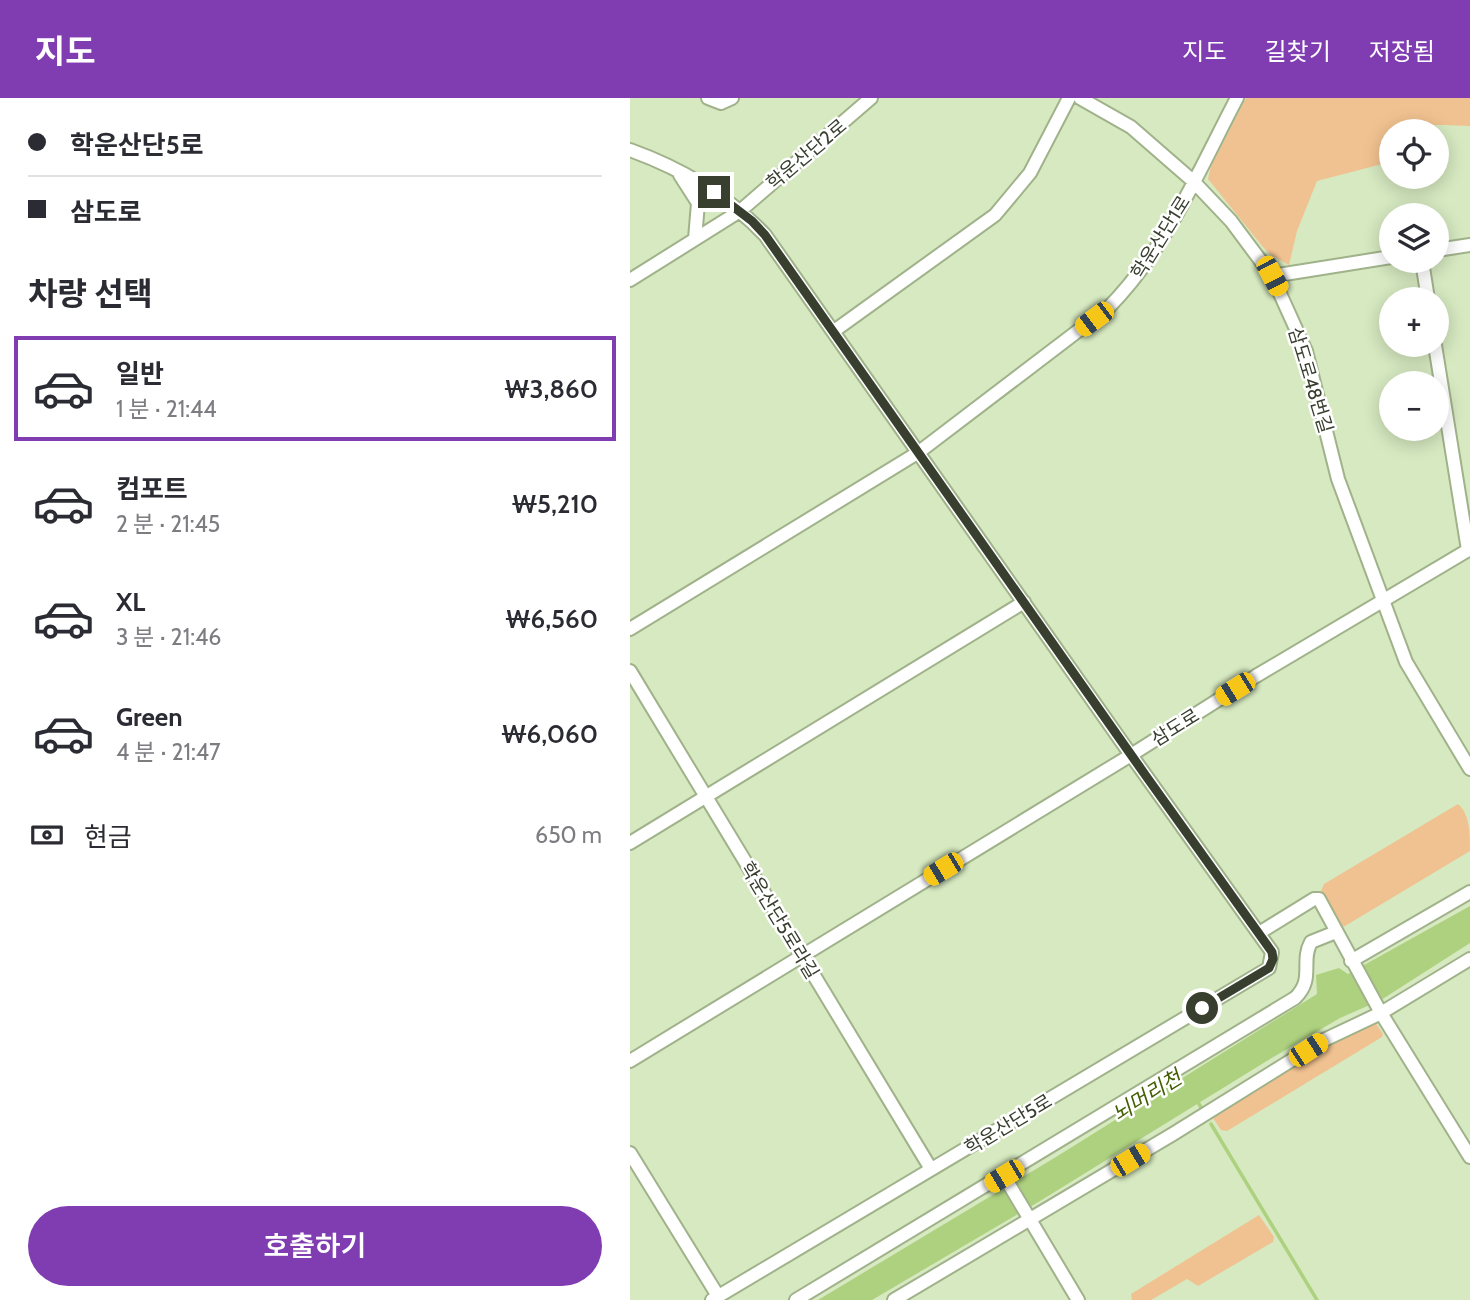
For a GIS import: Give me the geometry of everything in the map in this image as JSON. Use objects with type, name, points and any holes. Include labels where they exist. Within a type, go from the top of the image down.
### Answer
[{"type":"street","points":[[708,98],[720,103],[732,98]]},
{"type":"street","name":"학운산단2로","points":[[630,279],[740,211],[871,98]]},
{"type":"street","points":[[834,331],[995,215],[1030,173],[1069,98]]},
{"type":"street","name":"삼도로48번길","points":[[1080,98],[1142,135],[1194,181],[1231,221],[1272,276],[1306,351],[1338,480],[1411,672],[1470,769]]},
{"type":"street","name":"학운산단1로","points":[[630,629],[919,452],[1108,308],[1150,259],[1237,98]]},
{"type":"street","name":"삼도로","points":[[630,150],[675,169],[714,192],[740,211],[765,235],[1131,755],[1256,676],[1469,550]]},
{"type":"street","points":[[675,169],[698,203],[695,240]]},
{"type":"street","points":[[1449,248],[1470,245]]},
{"type":"street","points":[[1272,276],[1379,259]]},
{"type":"street","points":[[1437,357],[1469,550]]},
{"type":"street","points":[[630,843],[1024,602]]},
{"type":"street","name":"학운산단5로라길","points":[[630,671],[931,1169]]},
{"type":"street","points":[[630,1061],[1131,755]]},
{"type":"street","name":"학운산단5로","points":[[715,1298],[1269,968],[1273,959],[1272,952],[1131,755]]},
{"type":"street","points":[[1351,961],[1470,892]]},
{"type":"street","points":[[1259,933],[1314,898],[1319,899],[1379,1010],[1470,1157]]},
{"type":"street","points":[[796,1300],[1295,998],[1306,984],[1307,948],[1311,942],[1336,932]]},
{"type":"street","points":[[894,1300],[1324,1040],[1470,959]]},
{"type":"street","points":[[630,1153],[715,1298]]},
{"type":"street","points":[[1004,1176],[1077,1300]]},
{"type":"shaded area","points":[[1246,98],[1470,98],[1470,126],[1449,125],[1449,119],[1379,119],[1379,165],[1317,181],[1297,231],[1289,265],[1263,247],[1208,179],[1211,166]]},
{"type":"shaded area","points":[[1458,804],[1467,819],[1470,851],[1340,927],[1321,891],[1324,884]]},
{"type":"shaded area","points":[[1470,906],[1470,943],[1381,1000],[1340,1018],[1270,1059],[1040,1201],[872,1300],[818,1300],[1056,1157],[1317,994],[1316,975],[1339,968],[1348,974]]},
{"type":"shaded area","points":[[1375,1022],[1383,1034],[1382,1037],[1227,1131],[1221,1130],[1213,1118],[1331,1042]]},
{"type":"shaded area","points":[[1259,1215],[1274,1237],[1273,1242],[1198,1286],[1187,1279],[1151,1300],[1132,1300],[1131,1294]]},
{"type":"waterway","points":[[1196,1099],[1202,1109]]},
{"type":"waterway","points":[[1211,1124],[1317,1300]]},
{"type":"route","points":[[714,192],[752,221],[765,235],[1272,952],[1273,959],[1269,968],[1202,1008]]},
{"type":"water label","name":"뇌머리천","points":[[1147,1096]]}]
